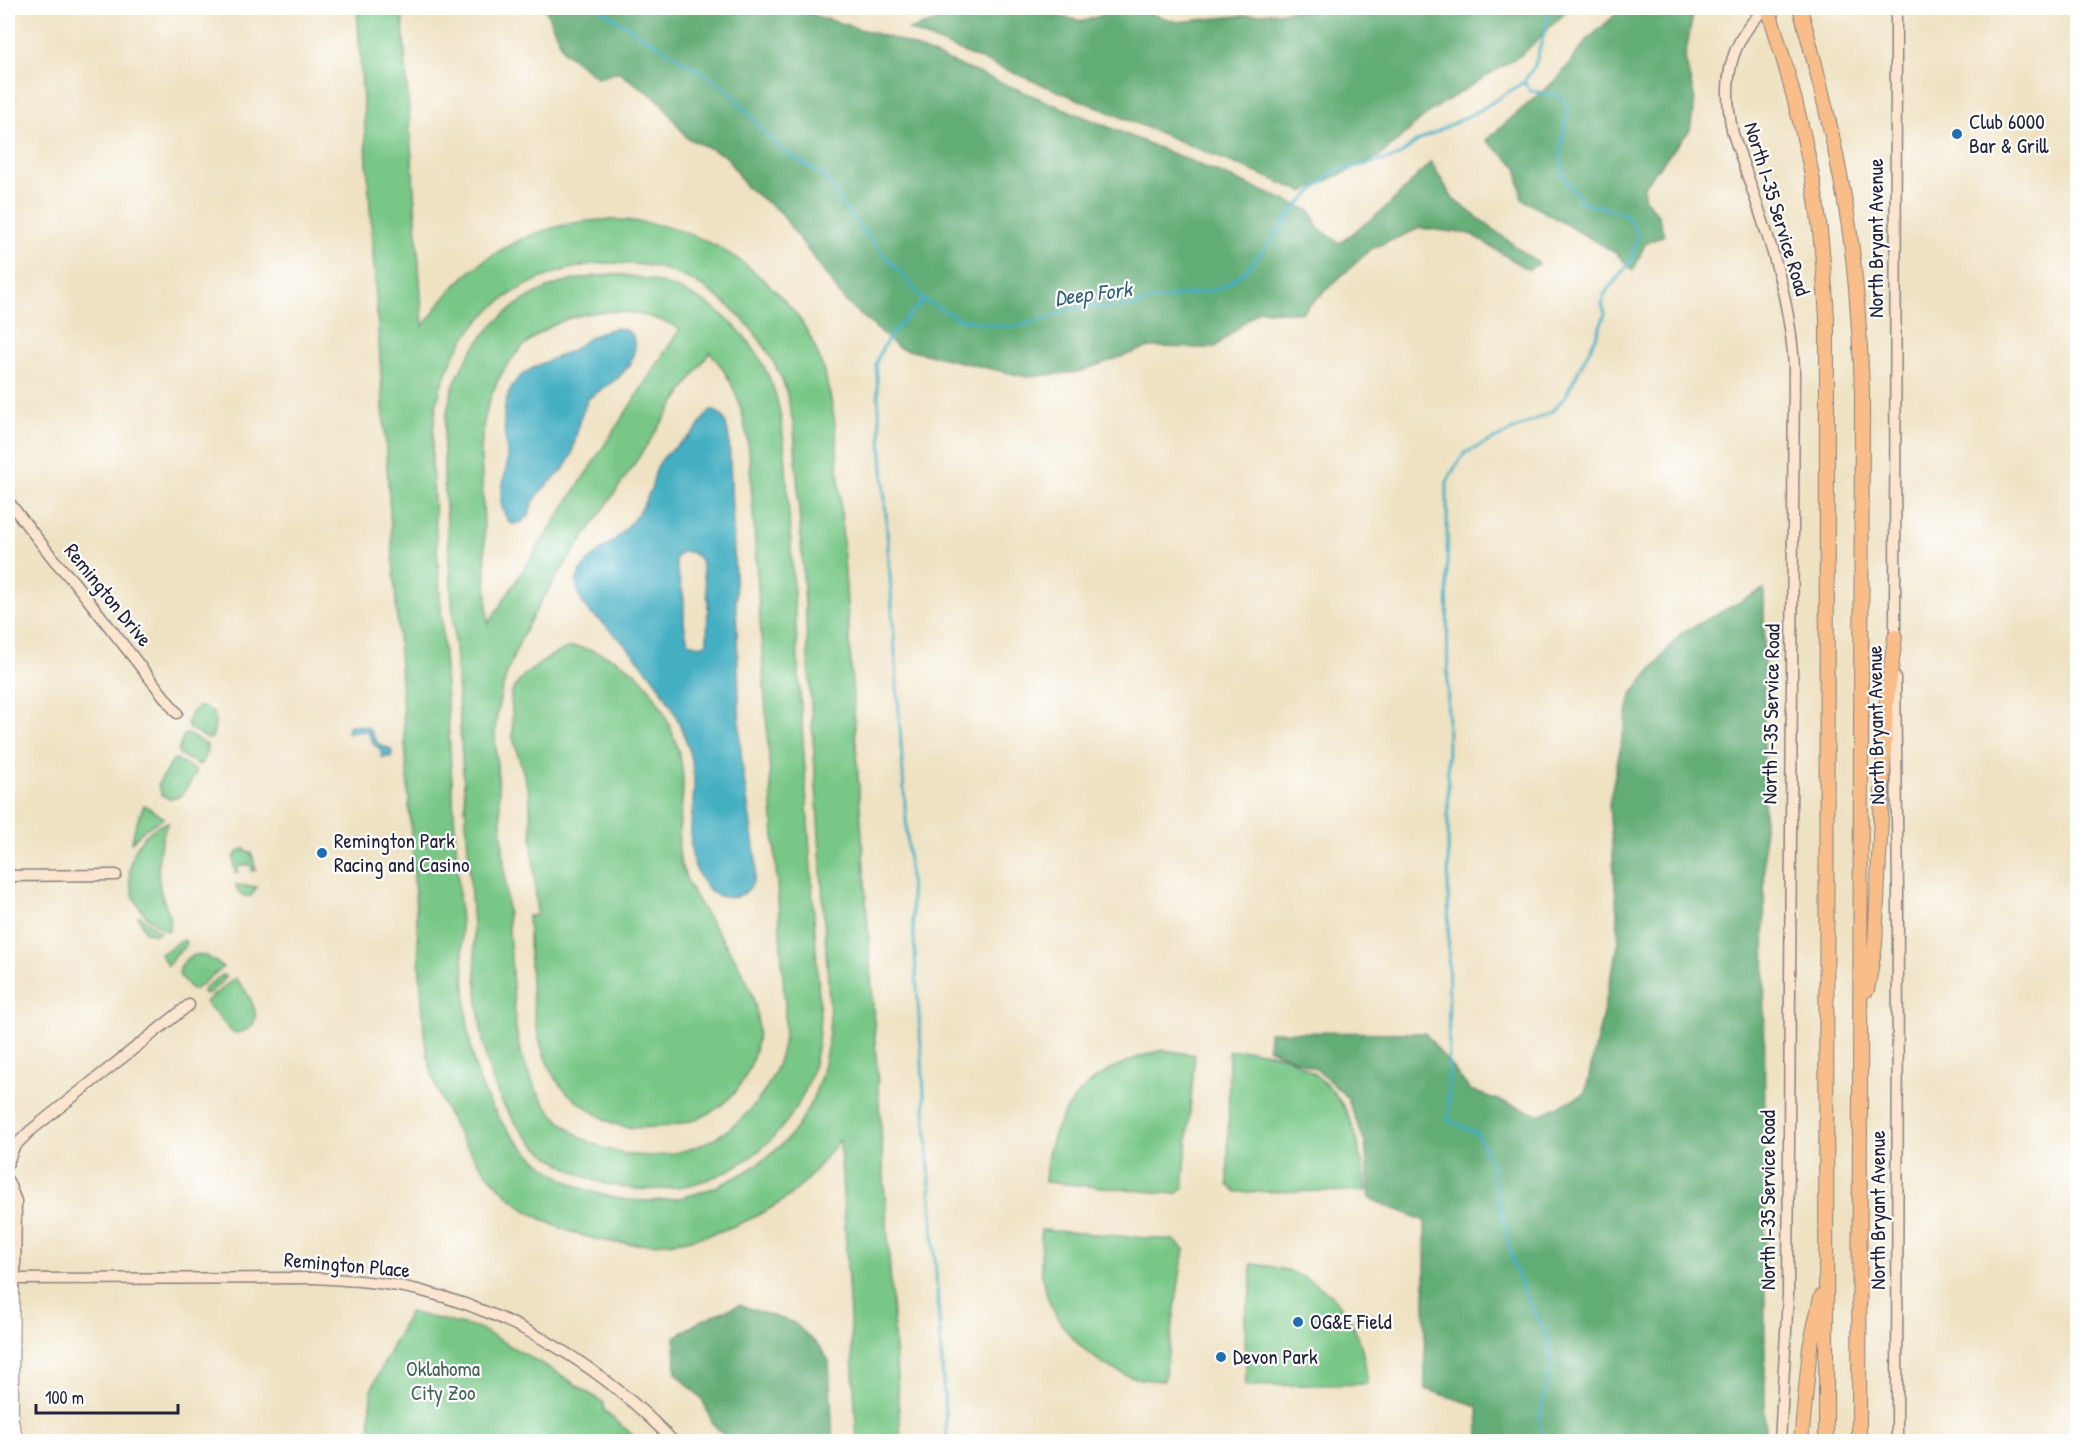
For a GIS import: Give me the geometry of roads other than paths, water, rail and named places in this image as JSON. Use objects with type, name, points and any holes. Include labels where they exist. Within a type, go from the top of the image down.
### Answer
[{"type":"highway","points":[[1767,8],[1789,77],[1805,145],[1819,222],[1827,318],[1826,1442]]},
{"type":"highway","points":[[1800,8],[1817,69],[1840,172],[1849,227],[1862,392],[1859,1442]]},
{"type":"highway","points":[[1860,1031],[1875,945],[1885,728],[1895,637]]},
{"type":"highway","points":[[1801,1442],[1810,1347],[1827,1268]]},
{"type":"main road","name":"North I-35 Service Road","points":[[1767,8],[1747,28],[1738,44],[1730,67],[1727,95],[1733,134],[1786,300],[1794,368],[1788,1295],[1780,1442]]},
{"type":"main road","points":[[1889,8],[1896,41]]},
{"type":"main road","name":"North Bryant Avenue","points":[[1896,8],[1897,1442]]},
{"type":"main road","name":"Remington Drive","points":[[8,501],[177,713]]},
{"type":"main road","points":[[8,876],[116,875]]},
{"type":"main road","points":[[8,1163],[14,1148],[30,1131],[189,1005]]},
{"type":"main road","points":[[8,1181],[16,1200],[11,1279]]},
{"type":"main road","name":"Remington Place","points":[[11,1279],[313,1278],[353,1280],[417,1290],[473,1306],[546,1340],[625,1395],[674,1442]]},
{"type":"street","points":[[11,1279],[15,1420],[19,1442]]},
{"type":"water","points":[[615,328],[626,330],[633,336],[635,348],[630,365],[618,378],[588,399],[580,419],[572,454],[563,470],[541,491],[532,504],[529,516],[520,523],[511,524],[502,508],[501,501],[507,463],[504,422],[505,405],[509,392],[523,374],[572,350],[596,335]]},
{"type":"water","points":[[711,410],[720,414],[726,424],[729,438],[740,736],[756,860],[755,877],[751,886],[734,897],[721,896],[710,890],[693,861],[690,836],[694,775],[689,750],[677,718],[663,692],[646,668],[585,607],[577,585],[583,567],[618,537],[638,513],[648,497],[657,468],[662,460],[695,431]],"holes":[[[682,552],[691,552],[701,560],[708,601],[707,643],[699,646],[688,641],[686,636],[684,601],[676,563],[676,557]]]},
{"type":"water","points":[[350,725],[359,725],[369,729],[382,746],[391,749],[391,757],[382,757],[380,749],[374,745],[367,731],[347,733]]},
{"type":"waterway","name":"Deep Fork","points":[[600,8],[726,87],[766,134],[786,153],[822,175],[830,183],[844,208],[924,300],[960,319],[1006,327],[1019,326],[1054,316],[1066,310],[1089,306],[1111,308],[1133,306],[1146,301],[1205,292],[1225,286],[1244,272],[1269,244],[1296,207],[1333,172],[1397,157],[1416,142],[1480,110],[1524,82],[1535,65],[1551,8]]},
{"type":"waterway","points":[[1524,82],[1530,91],[1558,95],[1566,105],[1567,114],[1560,153],[1565,179],[1580,199],[1588,205],[1605,207],[1627,216],[1635,228],[1637,237],[1632,260],[1605,293],[1602,303],[1605,314],[1596,337],[1565,397],[1551,412],[1465,453],[1447,482],[1449,1121],[1477,1133],[1493,1170],[1514,1265],[1549,1344],[1552,1361],[1539,1421],[1543,1442]]},
{"type":"waterway","points":[[924,300],[890,337],[876,364],[947,1442]]},
{"type":"place","name":"Club 6000 Bar & Grill","points":[[1957,134]]},
{"type":"place","name":"Remington Park Racing and Casino","points":[[322,853]]},
{"type":"place","name":"OG&E Field","points":[[1298,1322]]},
{"type":"place","name":"Devon Park","points":[[1221,1357]]},
{"type":"park label","name":"Oklahoma City Zoo","points":[[443,1381]]}]
